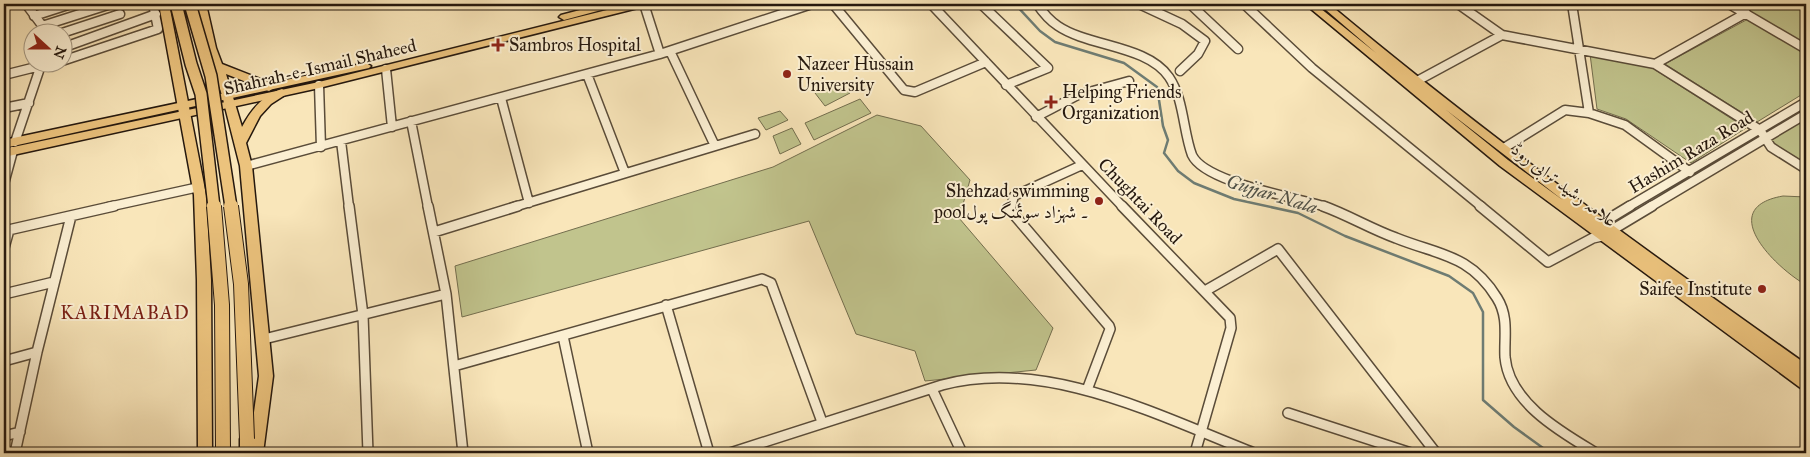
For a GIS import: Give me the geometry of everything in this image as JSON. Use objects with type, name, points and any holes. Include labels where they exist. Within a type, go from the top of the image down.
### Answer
[{"type":"highway","points":[[164,4],[199,188],[204,280],[205,453]]},
{"type":"highway","points":[[176,4],[191,64],[201,94],[218,242],[222,305],[223,452]]},
{"type":"highway","points":[[190,4],[211,76],[234,228],[241,284],[247,446]]},
{"type":"highway","points":[[201,4],[211,48],[229,100],[246,166],[264,339],[266,376],[256,453]]},
{"type":"highway","points":[[218,66],[269,87]]},
{"type":"highway","points":[[240,144],[255,113],[268,99],[282,92]]},
{"type":"main road","name":"Shahrah-e-Ismail Shaheed","points":[[229,100],[269,87],[469,42],[613,4]]},
{"type":"main road","name":"Shahrah-e-Ismail Shaheed","points":[[4,144],[11,148],[183,109],[319,85],[643,4]]},
{"type":"main road","name":"علامہ رشید ترابی روڈ","points":[[1310,4],[1504,163],[1598,226]]},
{"type":"main road","name":"علامہ رشید ترابی روڈ","points":[[1324,4],[1598,226],[1806,385]]},
{"type":"main road","name":"علامہ رشید ترابی روڈ","points":[[1607,233],[1806,372]]},
{"type":"street","points":[[27,4],[39,22]]},
{"type":"street","points":[[34,16],[71,4]]},
{"type":"street","points":[[64,22],[113,4],[126,26]]},
{"type":"street","points":[[72,58],[158,29],[153,4]]},
{"type":"street","points":[[643,4],[660,54]]},
{"type":"street","points":[[246,166],[660,54],[812,4]]},
{"type":"street","points":[[833,4],[904,90],[915,92],[986,62]]},
{"type":"street","name":"Chughtai Road","points":[[930,4],[1230,318],[1231,328],[1195,453]]},
{"type":"street","points":[[982,4],[1048,68],[1006,85]]},
{"type":"street","points":[[1037,4],[1052,21],[1078,37],[1116,45],[1132,51],[1151,62],[1169,77],[1178,98],[1183,128],[1196,162],[1214,175],[1324,207],[1397,239],[1460,261],[1489,285],[1504,313],[1505,356],[1508,374],[1526,401],[1564,434],[1596,453]]},
{"type":"street","points":[[1140,4],[1183,24],[1205,41],[1197,56],[1180,71]]},
{"type":"street","points":[[1190,4],[1238,49]]},
{"type":"street","name":"Hashim Raza Road","points":[[1244,4],[1312,68],[1548,262],[1593,238],[1607,233],[1806,114]]},
{"type":"street","points":[[1458,4],[1502,35],[1655,64],[1760,130],[1771,147],[1806,170]]},
{"type":"street","points":[[1572,4],[1589,113]]},
{"type":"street","points":[[1729,4],[1806,49]]},
{"type":"street","points":[[1655,64],[1746,13]]},
{"type":"street","points":[[72,31],[120,14]]},
{"type":"street","points":[[72,45],[156,14]]},
{"type":"street","points":[[1417,81],[1502,35]]},
{"type":"street","points":[[670,51],[715,146]]},
{"type":"street","points":[[386,69],[392,127]]},
{"type":"street","points":[[4,75],[22,72]]},
{"type":"street","points":[[4,184],[11,148],[39,72]]},
{"type":"street","points":[[587,74],[625,173]]},
{"type":"street","points":[[1036,116],[1078,95],[1129,81]]},
{"type":"street","points":[[319,85],[321,147]]},
{"type":"street","points":[[501,98],[529,202]]},
{"type":"street","name":"Hashim Raza Road","points":[[1598,226],[1806,102]]},
{"type":"street","points":[[4,108],[29,103]]},
{"type":"street","points":[[1504,148],[1566,110],[1589,113],[1625,125],[1690,172]]},
{"type":"street","points":[[411,121],[446,294],[463,453]]},
{"type":"street","points":[[434,232],[755,134]]},
{"type":"street","points":[[340,141],[363,315],[368,453]]},
{"type":"street","points":[[1082,165],[1014,196],[1010,210],[1109,326],[1110,329],[1087,390]]},
{"type":"street","points":[[4,248],[6,231],[199,188]]},
{"type":"street","points":[[15,453],[70,216]]},
{"type":"street","points":[[1205,291],[1278,249],[1436,453]]},
{"type":"street","points":[[454,366],[762,279],[771,283],[822,422]]},
{"type":"street","points":[[4,294],[54,282]]},
{"type":"street","points":[[264,339],[446,294]]},
{"type":"street","points":[[666,305],[709,453]]},
{"type":"street","points":[[563,336],[588,453]]},
{"type":"street","points":[[4,360],[37,352]]},
{"type":"street","points":[[730,453],[822,422],[932,389],[961,381],[989,377],[1027,379],[1087,390],[1254,453]]},
{"type":"street","points":[[932,389],[962,453]]},
{"type":"street","points":[[1288,413],[1411,453]]},
{"type":"street","points":[[4,436],[20,432]]},
{"type":"green space","points":[[1737,4],[1806,4],[1806,44]]},
{"type":"green space","points":[[1748,19],[1806,53],[1806,92],[1757,122],[1665,64]]},
{"type":"green space","points":[[1590,54],[1649,66],[1746,128],[1691,163],[1626,119],[1597,109]]},
{"type":"green space","points":[[838,84],[850,93],[825,106],[815,93]]},
{"type":"green space","points":[[860,99],[871,113],[814,140],[805,123]]},
{"type":"green space","points":[[780,111],[788,120],[766,130],[758,118]]},
{"type":"green space","points":[[1806,114],[1806,169],[1765,139]]},
{"type":"green space","points":[[877,115],[921,126],[970,180],[959,218],[1053,328],[1036,370],[925,381],[915,351],[856,334],[809,221],[462,317],[455,266],[773,167]]},
{"type":"green space","points":[[792,128],[801,144],[780,154],[773,136]]},
{"type":"green space","points":[[1783,196],[1806,197],[1806,285],[1780,266],[1767,253],[1757,239],[1752,225],[1753,213],[1763,203]]},
{"type":"waterway","name":"Gujjar Nala","points":[[1015,4],[1040,31],[1055,42],[1124,63],[1157,87],[1163,126],[1168,140],[1164,153],[1178,171],[1194,183],[1234,199],[1298,213],[1345,236],[1449,276],[1473,293],[1483,312],[1483,400],[1514,427],[1550,453]]},
{"type":"place","name":"Sambros Hospital","points":[[498,45]]},
{"type":"place","name":"Nazeer Hussain University","points":[[787,74]]},
{"type":"place","name":"Helping Friends Organization","points":[[1051,102]]},
{"type":"place","name":"Shehzad swimming pool۔ شہزاد سوئمنگ پول","points":[[1099,201]]},
{"type":"place","name":"Saifee Institute","points":[[1762,289]]},
{"type":"district","name":"KARIMABAD","points":[[125,312]]}]
